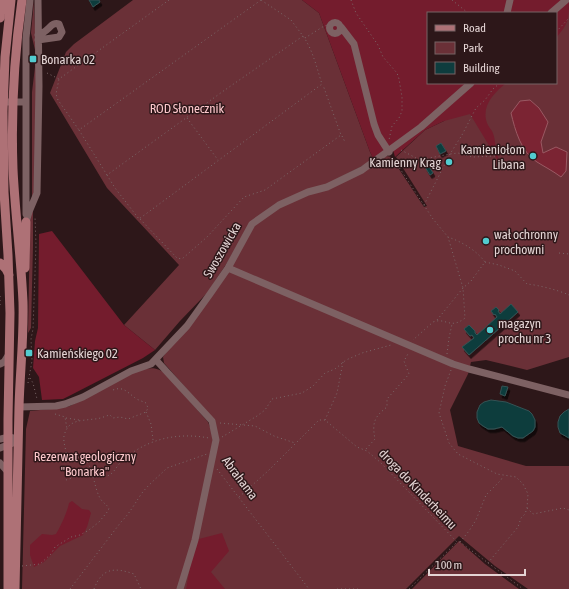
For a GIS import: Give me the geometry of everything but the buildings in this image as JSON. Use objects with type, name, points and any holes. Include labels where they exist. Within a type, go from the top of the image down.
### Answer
[{"type":"main road","points":[[0,18],[2,0]]},
{"type":"main road","points":[[11,0],[2,90],[13,169],[23,303]]},
{"type":"main road","points":[[8,589],[8,472],[4,442],[9,354],[9,276],[4,192],[5,108],[13,88],[22,0]]},
{"type":"main road","points":[[15,589],[18,441],[26,256],[26,222]]},
{"type":"main road","points":[[0,249],[7,236]]},
{"type":"main road","points":[[0,262],[6,269],[9,276]]},
{"type":"street","points":[[26,222],[26,38],[30,0]]},
{"type":"street","points":[[26,222],[30,208],[37,193],[38,0]]},
{"type":"street","points":[[507,12],[510,0]]},
{"type":"street","points":[[552,12],[566,0]]},
{"type":"street","points":[[330,25],[330,31],[335,33],[340,31],[341,27],[354,44],[374,124],[378,135],[389,152]]},
{"type":"street","name":"Swoszowicka","points":[[19,408],[50,407],[73,402],[131,371],[151,364],[187,326],[228,268],[252,224],[279,205],[308,192],[327,187],[362,170],[422,127],[470,84]]},
{"type":"street","points":[[2,90],[26,93]]},
{"type":"street","points":[[5,108],[26,102]]},
{"type":"street","points":[[228,268],[469,369],[569,395]]},
{"type":"street","points":[[0,364],[4,362],[9,354]]},
{"type":"street","name":"Abrahama","points":[[156,360],[212,422],[216,441],[212,463]]},
{"type":"street","points":[[4,442],[18,441]]},
{"type":"street","points":[[0,463],[8,472]]},
{"type":"street","points":[[180,589],[194,540],[212,463]]},
{"type":"path","points":[[169,0],[59,79],[56,94],[58,100],[79,130],[114,188],[139,218],[177,258],[182,259],[207,237],[244,197],[265,190],[341,135]]},
{"type":"path","points":[[79,130],[261,0],[291,20],[303,36],[345,142]]},
{"type":"path","points":[[351,0],[356,13],[378,45],[383,57],[397,73],[400,79],[402,112],[392,126],[387,146],[389,152],[433,219],[448,237],[463,288],[465,318],[460,322],[452,324],[437,321]]},
{"type":"path","points":[[452,0],[467,12]]},
{"type":"path","points":[[557,31],[569,18]]},
{"type":"path","points":[[304,38],[324,26],[330,25]]},
{"type":"path","points":[[107,175],[303,36]]},
{"type":"path","points":[[47,73],[59,79]]},
{"type":"path","points":[[139,218],[322,84]]},
{"type":"path","points":[[424,205],[476,108],[499,84]]},
{"type":"path","points":[[187,117],[218,160]]},
{"type":"path","points":[[395,146],[416,158],[424,159],[458,153],[472,157],[495,156]]},
{"type":"path","points":[[30,367],[32,361],[31,340],[33,329],[35,283],[35,213]]},
{"type":"path","points":[[448,237],[458,240],[479,254],[485,262],[515,271],[527,284],[537,284],[544,288],[569,295]]},
{"type":"path","points":[[559,253],[569,254]]},
{"type":"path","points":[[365,450],[375,440],[373,427],[378,414],[387,407],[387,399],[409,374],[404,361],[408,344],[433,322],[437,321],[485,262]]},
{"type":"path","points":[[0,296],[0,307]]},
{"type":"path","points":[[452,324],[447,347],[451,362],[439,413],[449,443],[458,454],[497,474],[516,477],[523,484],[528,494],[527,508],[525,514],[520,518],[518,527],[487,564]]},
{"type":"path","points":[[80,420],[74,422],[67,429],[64,437],[67,456],[78,458],[81,456],[90,467],[104,476],[110,475],[118,464],[129,454],[153,441],[163,438],[193,436],[208,437],[216,441],[242,426],[265,410],[272,399],[302,393],[313,386],[325,373],[343,362],[362,353],[390,345],[408,344]]},
{"type":"path","points":[[239,497],[268,471],[319,420],[325,420],[337,393],[343,362]]},
{"type":"path","points":[[29,378],[33,383],[38,401]]},
{"type":"path","points":[[108,383],[114,390],[119,388],[123,389],[134,398],[146,403],[148,408],[146,412],[151,424],[153,441]]},
{"type":"path","points":[[50,407],[53,413],[66,418],[80,420],[96,419],[110,415],[113,418],[120,417],[128,419],[146,412]]},
{"type":"path","points":[[66,418],[67,429]]},
{"type":"path","name":"droga do Kinderheimu","points":[[325,420],[357,447],[365,450],[380,462],[457,542]]},
{"type":"path","points":[[212,422],[242,426],[255,426],[274,436],[295,443]]},
{"type":"path","points":[[70,589],[121,522],[130,513],[143,493],[167,468],[214,452]]},
{"type":"path","name":"Abrahama","points":[[212,463],[309,589]]},
{"type":"path","points":[[66,480],[75,477],[90,467]]},
{"type":"path","points":[[21,566],[40,564],[51,554],[55,547],[71,537],[80,535],[89,530],[99,522],[108,511],[108,508],[101,500],[90,467]]},
{"type":"path","points":[[460,542],[476,520],[486,495],[501,480],[503,475]]},
{"type":"path","points":[[527,508],[534,514],[563,508],[569,510]]},
{"type":"path","points":[[410,589],[457,542],[460,542],[487,564],[523,589]]},
{"type":"path","points":[[94,589],[101,575],[111,571],[128,572],[134,574],[141,589]]},
{"type":"path","points":[[337,589],[359,589]]},
{"type":"green space","points":[[34,0],[37,85],[35,188],[33,198],[32,92],[35,67],[35,50],[31,33]]},
{"type":"green space","name":"ROD Słonecznik","points":[[133,0],[302,0],[319,13],[374,160],[250,223],[227,263],[207,293],[155,350],[124,325],[179,265],[107,188],[50,93],[66,52],[74,44]]},
{"type":"green space","name":"Rezerwat geologiczny \"Bonarka\"","points":[[569,9],[569,357],[527,370],[486,360],[471,362],[468,374],[450,410],[458,446],[526,466],[569,466],[569,589],[528,589],[495,566],[459,536],[406,589],[22,589],[26,429],[30,411],[70,406],[137,371],[152,368],[166,374],[208,422],[210,427],[213,419],[164,363],[163,357],[255,223],[269,213],[387,156],[391,157],[424,207],[427,206],[396,157],[425,130],[444,121],[480,84],[557,84],[557,20]]},
{"type":"green space","points":[[33,209],[31,328],[28,333],[30,216]]},
{"type":"green space","points":[[459,541],[485,564],[519,589],[412,589]]},
{"type":"shaded area","points":[[302,0],[562,0],[547,12],[427,12],[427,84],[468,84],[421,125],[374,160],[319,13]]},
{"type":"shaded area","points":[[569,0],[569,12],[566,24],[557,37],[557,12]]},
{"type":"shaded area","points":[[474,84],[505,84],[490,100],[486,111],[487,123],[494,136],[499,162],[470,114],[444,121],[425,130],[395,157],[393,150]]},
{"type":"shaded area","points":[[530,100],[539,108],[548,122],[541,142],[543,153],[556,147],[567,152],[566,171],[561,177],[531,158],[523,147],[517,133],[511,113],[520,101]]},
{"type":"shaded area","points":[[52,231],[124,325],[155,350],[143,358],[63,399],[42,400],[39,377],[33,368],[35,341],[38,328],[39,234]]},
{"type":"shaded area","points":[[72,501],[82,509],[89,510],[91,513],[83,535],[60,546],[44,562],[34,567],[30,555],[30,545],[42,534],[56,534],[64,519],[69,503]]},
{"type":"shaded area","points":[[222,533],[229,551],[211,572],[225,589],[186,589],[195,540]]},
{"type":"place","name":"Bonarka 02","points":[[33,59]]},
{"type":"place","name":"Kamieniołom Libana","points":[[533,156]]},
{"type":"place","name":"Kamienny Krąg","points":[[449,162]]},
{"type":"place","name":"wał ochronny prochowni","points":[[486,241]]},
{"type":"place","name":"magazyn prochu nr 3","points":[[490,330]]},
{"type":"place","name":"Kamieńskiego 02","points":[[29,353]]}]
